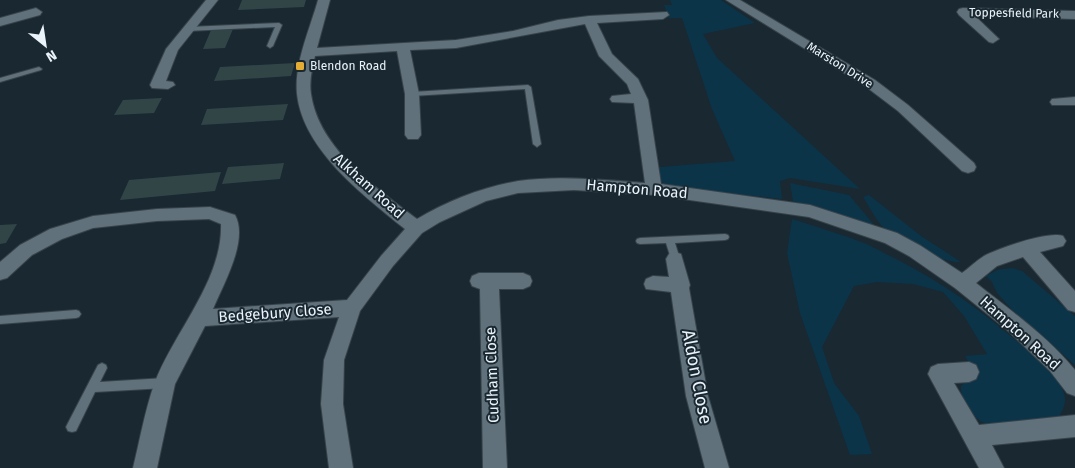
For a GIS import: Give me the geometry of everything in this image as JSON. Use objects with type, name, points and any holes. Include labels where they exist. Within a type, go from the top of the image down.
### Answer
[{"type":"street","points":[[168,85],[157,85],[172,49],[212,0]]},
{"type":"street","name":"Alkham Road","points":[[324,0],[310,52],[304,93],[307,110],[317,133],[336,158],[416,228]]},
{"type":"street","name":"Marston Drive","points":[[732,0],[870,84],[949,141],[968,167]]},
{"type":"street","points":[[0,22],[18,11],[36,12]]},
{"type":"street","points":[[310,52],[456,44],[512,35],[558,24],[643,12],[664,15]]},
{"type":"street","name":"Toppesfield Park","points":[[992,39],[963,12],[1075,15]]},
{"type":"street","points":[[589,20],[606,56],[633,82],[640,98],[654,189]]},
{"type":"street","points":[[403,46],[412,94],[413,135]]},
{"type":"street","points":[[616,99],[640,98]]},
{"type":"street","points":[[1057,102],[1075,101]]},
{"type":"street","name":"Hampton Road","points":[[341,468],[332,404],[334,360],[352,308],[387,261],[416,228],[434,217],[482,196],[518,187],[574,184],[654,189],[765,204],[810,211],[891,238],[915,251],[962,282],[1014,324],[1057,364],[1075,386]]},
{"type":"street","name":"Bedgebury Close","points":[[0,273],[26,250],[56,234],[93,222],[157,215],[210,213],[229,220],[230,239],[224,262],[199,318],[165,383],[145,468]]},
{"type":"street","points":[[962,282],[992,261],[1026,248],[1057,242]]},
{"type":"street","points":[[1026,248],[1075,304]]},
{"type":"street","name":"Aldon Close","points":[[672,249],[681,285],[697,396],[717,468]]},
{"type":"street","name":"Cudham Close","points":[[495,468],[484,281],[523,281]]},
{"type":"street","points":[[653,284],[681,285]]},
{"type":"street","name":"Bedgebury Close","points":[[199,318],[352,308]]},
{"type":"street","points":[[969,372],[938,374],[992,468]]},
{"type":"street","points":[[975,436],[1075,426]]},
{"type":"lane","points":[[188,29],[279,26],[270,46]]},
{"type":"lane","points":[[0,80],[39,69]]},
{"type":"lane","points":[[412,94],[528,84],[537,144]]},
{"type":"lane","points":[[640,241],[672,249],[725,237]]},
{"type":"lane","points":[[0,320],[76,314]]},
{"type":"lane","points":[[72,427],[102,368]]},
{"type":"lane","points":[[94,387],[165,383]]},
{"type":"shaded area","points":[[670,0],[721,0],[755,23],[703,34],[717,58],[860,189],[790,178],[780,181],[782,199],[675,187],[662,182],[656,174],[660,167],[735,161],[712,109],[682,18],[669,18],[664,5],[672,5]]},
{"type":"shaded area","points":[[790,183],[849,195],[880,232],[793,201]]},
{"type":"shaded area","points":[[869,195],[921,236],[961,262],[945,260],[923,252],[888,232],[884,229],[863,197]]},
{"type":"shaded area","points":[[792,219],[873,247],[917,270],[986,316],[1046,368],[1058,381],[1063,391],[1065,403],[1057,419],[995,425],[982,421],[970,412],[963,400],[961,386],[969,379],[978,378],[965,356],[987,354],[964,316],[943,292],[913,284],[877,282],[854,286],[822,347],[834,383],[859,416],[872,454],[850,455],[800,313],[787,253]]},
{"type":"shaded area","points":[[1012,268],[1022,271],[1075,316],[1075,365],[1013,311],[997,293],[992,282],[986,276],[997,270]]},
{"type":"building","points":[[242,0],[306,0],[304,7],[238,10]]},
{"type":"building","points":[[233,29],[225,48],[203,49],[211,30]]},
{"type":"building","points":[[295,63],[291,76],[214,81],[220,67]]},
{"type":"building","points":[[162,98],[154,113],[114,115],[123,100]]},
{"type":"building","points":[[288,104],[283,120],[201,125],[207,109]]},
{"type":"building","points":[[284,163],[280,179],[222,184],[228,167]]},
{"type":"building","points":[[221,172],[215,191],[120,200],[129,180]]},
{"type":"building","points":[[17,224],[6,243],[0,244],[0,225]]},
{"type":"place","name":"Blendon Road","points":[[300,66]]}]
